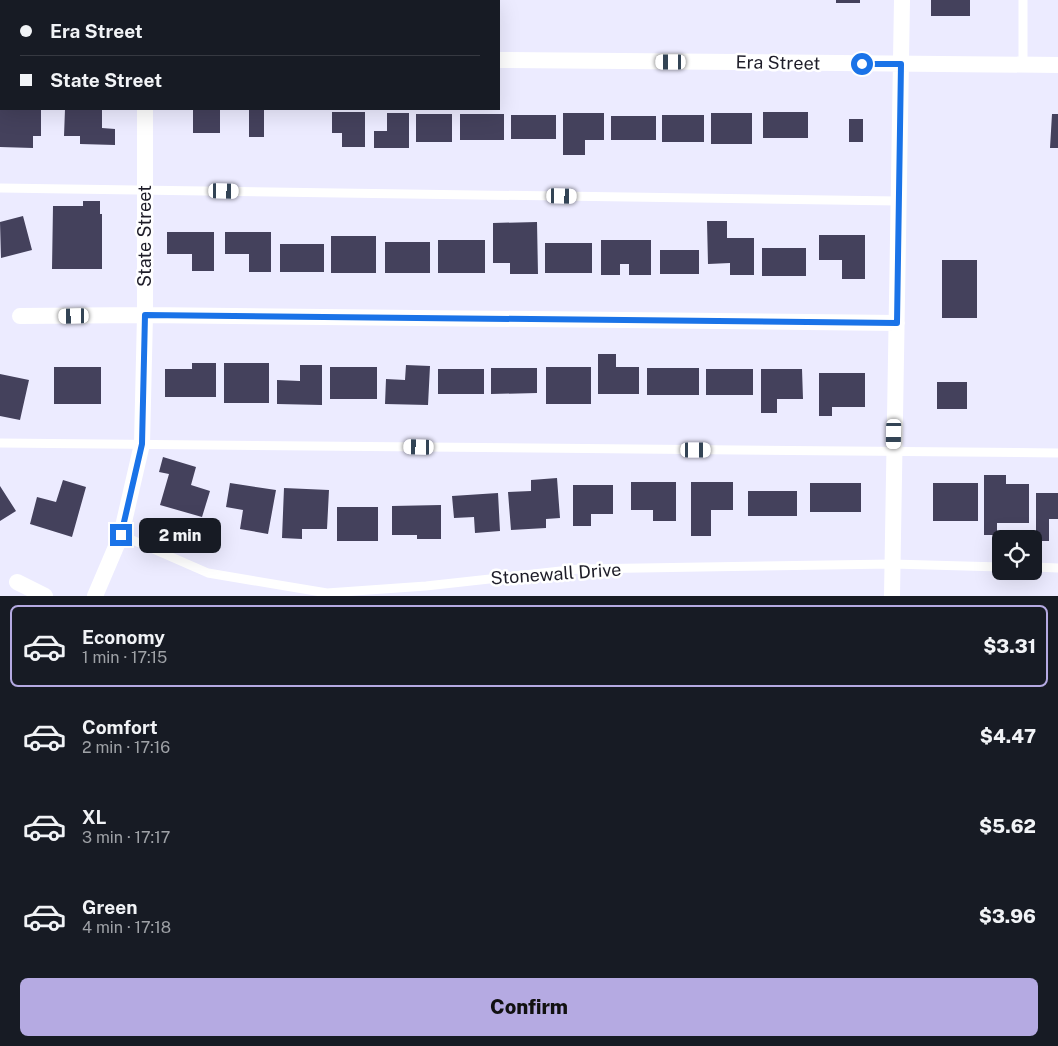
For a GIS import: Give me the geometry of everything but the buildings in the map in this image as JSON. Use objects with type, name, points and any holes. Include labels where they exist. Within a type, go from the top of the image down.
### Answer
[{"type":"street","points":[[892,596],[902,0]]},
{"type":"street","name":"Era Street","points":[[500,60],[1058,65]]},
{"type":"street","name":"State Street","points":[[95,596],[121,535],[142,444],[145,315],[145,110]]},
{"type":"street","points":[[20,316],[145,315],[897,323]]},
{"type":"street","points":[[17,582],[45,596]]},
{"type":"lane","points":[[1023,0],[1023,65]]},
{"type":"lane","points":[[0,188],[898,201]]},
{"type":"lane","points":[[0,443],[1058,453]]},
{"type":"lane","name":"Stonewall Drive","points":[[121,535],[208,573],[327,593],[426,586],[579,569],[892,564],[992,567]]},
{"type":"lane","points":[[1042,567],[1058,568]]},
{"type":"route","points":[[121,535],[142,444],[145,315],[897,323],[901,64],[862,64]]}]
